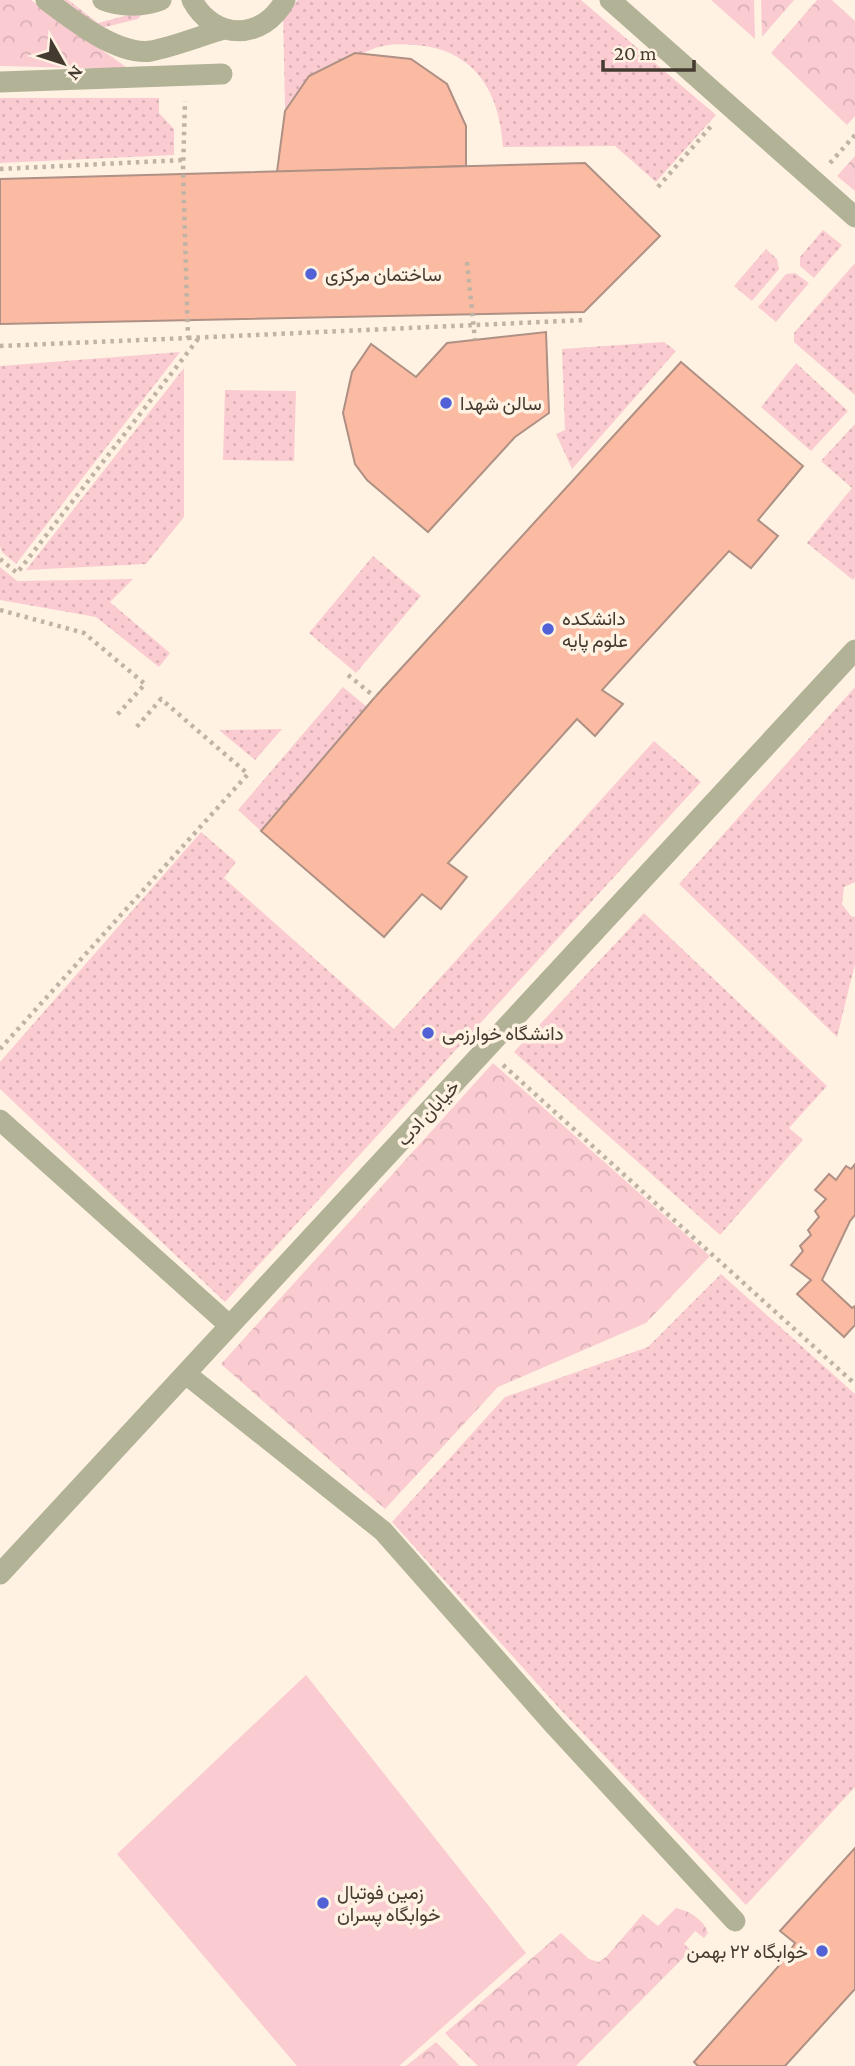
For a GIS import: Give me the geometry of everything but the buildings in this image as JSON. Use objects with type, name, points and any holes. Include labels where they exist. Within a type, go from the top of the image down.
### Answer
[{"type":"lane","points":[[46,0],[76,23],[114,45],[149,51],[224,29],[246,30],[266,23],[277,14],[285,0]]},
{"type":"lane","points":[[103,0],[110,4],[150,5],[161,0]]},
{"type":"lane","points":[[192,0],[200,13],[211,23],[224,29]]},
{"type":"lane","points":[[610,0],[855,217]]},
{"type":"lane","points":[[0,82],[222,74]]},
{"type":"lane","name":"خیابان ادب","points":[[0,1574],[855,650]]},
{"type":"lane","points":[[0,1120],[229,1325]]},
{"type":"lane","points":[[186,1374],[383,1531],[555,1726],[735,1921]]},
{"type":"path","points":[[658,187],[729,106]]},
{"type":"path","points":[[814,181],[855,135]]},
{"type":"path","points":[[0,169],[183,160],[188,338]]},
{"type":"path","points":[[467,262],[475,340]]},
{"type":"path","points":[[0,346],[586,320]]},
{"type":"path","points":[[0,559],[17,573],[198,338]]},
{"type":"path","points":[[0,610],[84,633],[145,684],[117,715]]},
{"type":"path","points":[[348,675],[375,697]]},
{"type":"path","points":[[0,1049],[248,774],[161,699],[134,730]]},
{"type":"path","points":[[487,1050],[855,1384]]},
{"type":"green space","points":[[0,0],[31,0],[129,69],[0,66]]},
{"type":"green space","points":[[60,0],[68,0],[98,23],[136,13],[141,15],[138,19],[101,28]]},
{"type":"green space","points":[[298,0],[581,0],[716,115],[656,182],[615,146],[503,147],[501,127],[489,91],[480,76],[468,64],[453,54],[435,48],[394,44],[375,48],[356,58],[286,151],[283,14]]},
{"type":"green space","points":[[711,0],[754,0],[755,39]]},
{"type":"green space","points":[[761,0],[794,0],[762,37]]},
{"type":"green space","points":[[817,0],[832,0],[855,21],[855,116],[847,125],[771,53]]},
{"type":"green space","points":[[0,98],[159,98],[159,113],[174,129],[174,155],[0,163]]},
{"type":"green space","points":[[855,156],[855,191],[837,176]]},
{"type":"green space","points":[[823,230],[842,245],[814,278],[800,266],[800,257]]},
{"type":"green space","points":[[766,249],[777,259],[779,269],[752,301],[734,286]]},
{"type":"green space","points":[[854,264],[855,395],[794,342],[794,333]]},
{"type":"green space","points":[[795,273],[809,283],[776,322],[758,307],[786,274]]},
{"type":"green space","points":[[664,342],[676,351],[572,469],[556,434],[565,430],[562,349]]},
{"type":"green space","points":[[180,352],[16,564],[2,552],[0,546],[0,366]]},
{"type":"green space","points":[[796,363],[848,411],[811,451],[761,407]]},
{"type":"green space","points":[[184,368],[184,517],[146,564],[26,570]]},
{"type":"green space","points":[[225,390],[296,391],[294,461],[223,460]]},
{"type":"green space","points":[[855,424],[853,580],[807,543],[852,488],[821,461]]},
{"type":"green space","points":[[373,556],[421,596],[356,673],[309,633]]},
{"type":"green space","points":[[0,567],[17,581],[133,579],[110,602],[170,653],[159,667],[96,617],[0,600]]},
{"type":"green space","points":[[343,687],[367,707],[261,831],[238,810]]},
{"type":"green space","points":[[855,687],[855,882],[844,887],[842,904],[851,916],[855,917],[855,964],[837,1037],[679,884]]},
{"type":"green space","points":[[281,729],[255,760],[219,730]]},
{"type":"green space","points":[[654,741],[701,782],[225,1302],[0,1089],[0,1062],[201,832],[236,862],[224,878],[394,1029]]},
{"type":"green space","points":[[644,913],[827,1086],[789,1128],[803,1140],[720,1235],[514,1052]]},
{"type":"green space","points":[[493,1063],[710,1256],[646,1323],[498,1387],[385,1509],[221,1364]]},
{"type":"green space","points":[[721,1274],[855,1394],[855,1787],[746,1905],[560,1709],[392,1522],[505,1397],[648,1347]]},
{"type":"green space","name":"زمین فوتبال خوابگاه پسران","points":[[306,1675],[526,1953],[399,2066],[297,2066],[117,1854]]},
{"type":"green space","points":[[676,1908],[696,1917],[708,1933],[704,1938],[695,1931],[684,1944],[691,1950],[576,2066],[478,2066],[445,2033],[561,1933],[589,1959],[599,1962],[643,1914],[658,1926]]},
{"type":"green space","points":[[436,2042],[460,2066],[406,2066]]},
{"type":"place","name":"ساختمان مرکزی","points":[[311,274]]},
{"type":"place","name":"سالن شهدا","points":[[446,403]]},
{"type":"place","name":"دانشکده علوم پایه","points":[[548,629]]},
{"type":"place","name":"دانشگاه خوارزمی","points":[[428,1033]]},
{"type":"place","name":"زمین فوتبال خوابگاه پسران","points":[[323,1903]]},
{"type":"place","name":"خوابگاه ۲۲ بهمن","points":[[822,1951]]}]
